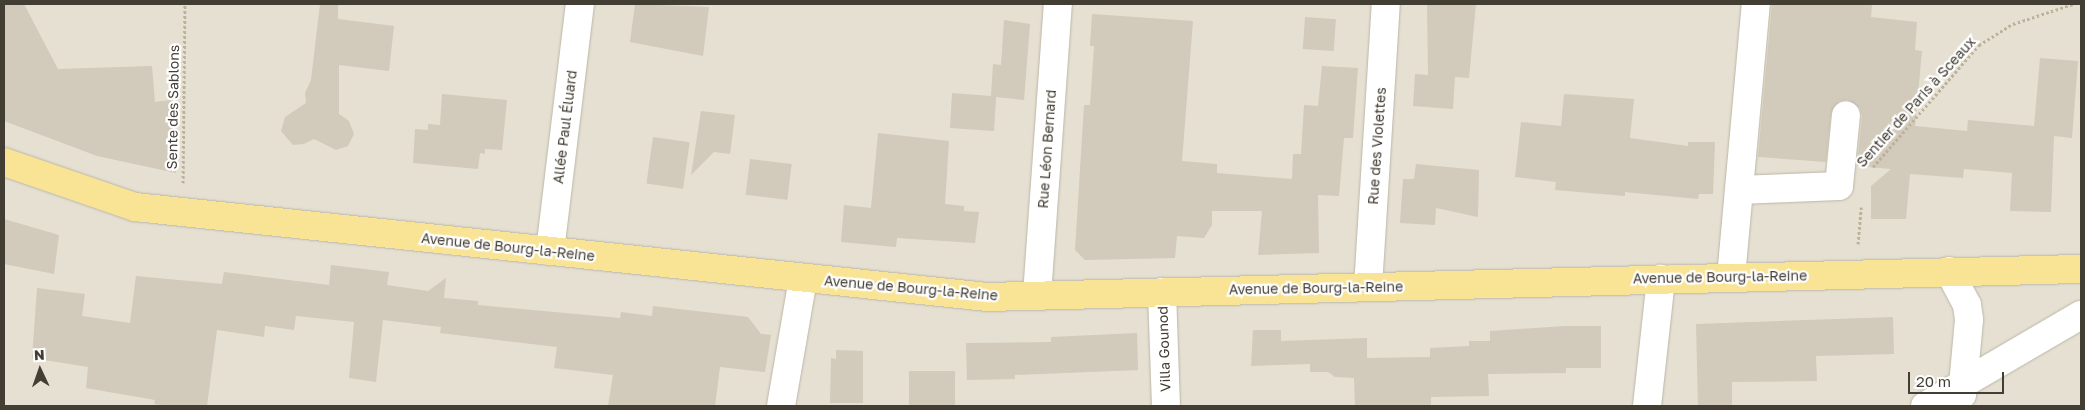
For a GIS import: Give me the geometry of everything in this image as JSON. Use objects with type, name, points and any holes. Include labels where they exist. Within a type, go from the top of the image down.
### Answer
[{"type":"main road","name":"Avenue de Bourg-la-Reine","points":[[4,162],[135,207],[802,279],[987,296],[2081,268]]},
{"type":"street","name":"Allée Paul Éluard","points":[[550,251],[580,4]]},
{"type":"street","name":"Rue Léon Bernard","points":[[1037,295],[1058,4]]},
{"type":"street","name":"Rue des Violettes","points":[[1368,287],[1386,4]]},
{"type":"street","points":[[1731,278],[1756,4]]},
{"type":"street","points":[[1739,190],[1839,186],[1846,115]]},
{"type":"street","points":[[1949,271],[1967,305],[1969,320],[1962,394]]},
{"type":"street","points":[[781,406],[802,279]]},
{"type":"street","points":[[1647,406],[1661,279]]},
{"type":"street","name":"Villa Gounod","points":[[1162,292],[1166,406]]},
{"type":"street","points":[[1924,406],[1962,394],[2081,315]]},
{"type":"path","name":"Sente des Sablons","points":[[180,211],[184,172],[185,4]]},
{"type":"path","name":"Sentier de Paris à Sceaux","points":[[1869,171],[1979,45],[2013,24],[2073,4]]},
{"type":"path","points":[[1856,274],[1861,198]]},
{"type":"shaded area","points":[[4,4],[2081,4],[2081,406],[4,406]]},
{"type":"building","points":[[4,4],[24,4],[58,69],[152,66],[155,102],[171,100],[176,173],[97,156],[4,121]]},
{"type":"building","points":[[320,4],[338,4],[338,19],[394,26],[389,71],[339,65],[339,114],[349,121],[354,134],[348,146],[336,150],[314,139],[304,144],[293,145],[281,131],[285,117],[306,103],[305,93],[311,80]]},
{"type":"building","points":[[635,4],[709,7],[703,56],[630,42]]},
{"type":"building","points":[[1427,4],[1476,4],[1469,78],[1455,77],[1453,109],[1413,106],[1415,74],[1428,75]]},
{"type":"building","points":[[1772,4],[1872,4],[1871,17],[1917,22],[1915,50],[1922,51],[1915,126],[1967,131],[1968,120],[2034,126],[2040,58],[2078,61],[2072,138],[2054,136],[2051,212],[2010,211],[2012,173],[1964,169],[1963,178],[1910,174],[1906,219],[1871,219],[1871,186],[1891,169],[1857,166],[1862,116],[1860,108],[1848,100],[1839,101],[1831,113],[1826,162],[1758,157]]},
{"type":"building","points":[[1092,14],[1193,21],[1182,161],[1217,164],[1217,173],[1292,179],[1293,154],[1301,154],[1304,105],[1318,106],[1322,66],[1358,68],[1353,138],[1344,138],[1339,196],[1318,195],[1319,253],[1258,255],[1262,211],[1212,211],[1212,225],[1204,238],[1177,236],[1175,258],[1085,260],[1075,250],[1084,105],[1090,105],[1094,46],[1090,46]]},
{"type":"building","points":[[1305,17],[1336,19],[1334,51],[1303,49]]},
{"type":"building","points":[[1004,20],[1030,24],[1024,100],[996,97],[994,131],[950,128],[952,93],[991,96],[993,64],[1001,65]]},
{"type":"building","points":[[442,94],[507,100],[502,150],[485,149],[485,154],[480,153],[478,169],[413,163],[415,129],[428,130],[428,124],[440,125]]},
{"type":"building","points":[[1564,94],[1634,99],[1630,138],[1688,146],[1688,142],[1715,142],[1713,194],[1699,194],[1698,199],[1625,192],[1625,196],[1555,190],[1556,182],[1515,177],[1521,122],[1561,126]]},
{"type":"building","points":[[701,111],[735,115],[730,154],[714,152],[691,175]]},
{"type":"building","points":[[878,133],[949,141],[945,204],[964,206],[964,211],[979,212],[975,243],[897,238],[896,247],[841,242],[844,205],[871,208]]},
{"type":"building","points":[[653,137],[690,142],[683,189],[646,184]]},
{"type":"building","points":[[750,159],[792,164],[787,200],[746,195]]},
{"type":"building","points":[[1416,164],[1479,170],[1478,217],[1436,208],[1435,225],[1400,223],[1403,179],[1414,179]]},
{"type":"building","points":[[4,219],[59,235],[54,274],[4,264]]},
{"type":"building","points":[[331,265],[389,272],[387,285],[428,291],[446,278],[444,298],[478,301],[478,305],[620,318],[621,312],[652,316],[653,306],[748,317],[761,334],[771,335],[765,372],[720,367],[715,406],[608,406],[613,375],[554,368],[557,347],[440,333],[441,327],[383,320],[376,382],[349,378],[354,322],[296,316],[294,330],[265,326],[264,337],[217,330],[207,406],[154,404],[155,400],[86,388],[88,367],[32,358],[37,288],[85,294],[82,316],[130,323],[136,276],[222,284],[224,272],[329,285]]},
{"type":"building","points":[[1893,317],[1894,354],[1816,356],[1817,381],[1732,382],[1732,406],[1698,406],[1696,324]]},
{"type":"building","points":[[1565,326],[1601,326],[1601,368],[1566,368],[1566,373],[1488,374],[1489,396],[1431,397],[1431,405],[1355,406],[1354,378],[1335,377],[1328,372],[1310,372],[1310,364],[1251,366],[1253,330],[1281,330],[1281,341],[1367,338],[1367,358],[1430,357],[1430,348],[1469,346],[1469,341],[1490,341],[1490,331]]},
{"type":"building","points":[[1137,333],[1138,370],[1015,375],[1015,379],[967,380],[966,343],[1051,342],[1051,337]]},
{"type":"building","points":[[836,350],[863,351],[863,403],[830,403],[831,358],[836,359]]},
{"type":"building","points":[[909,371],[955,371],[955,406],[909,406]]}]
